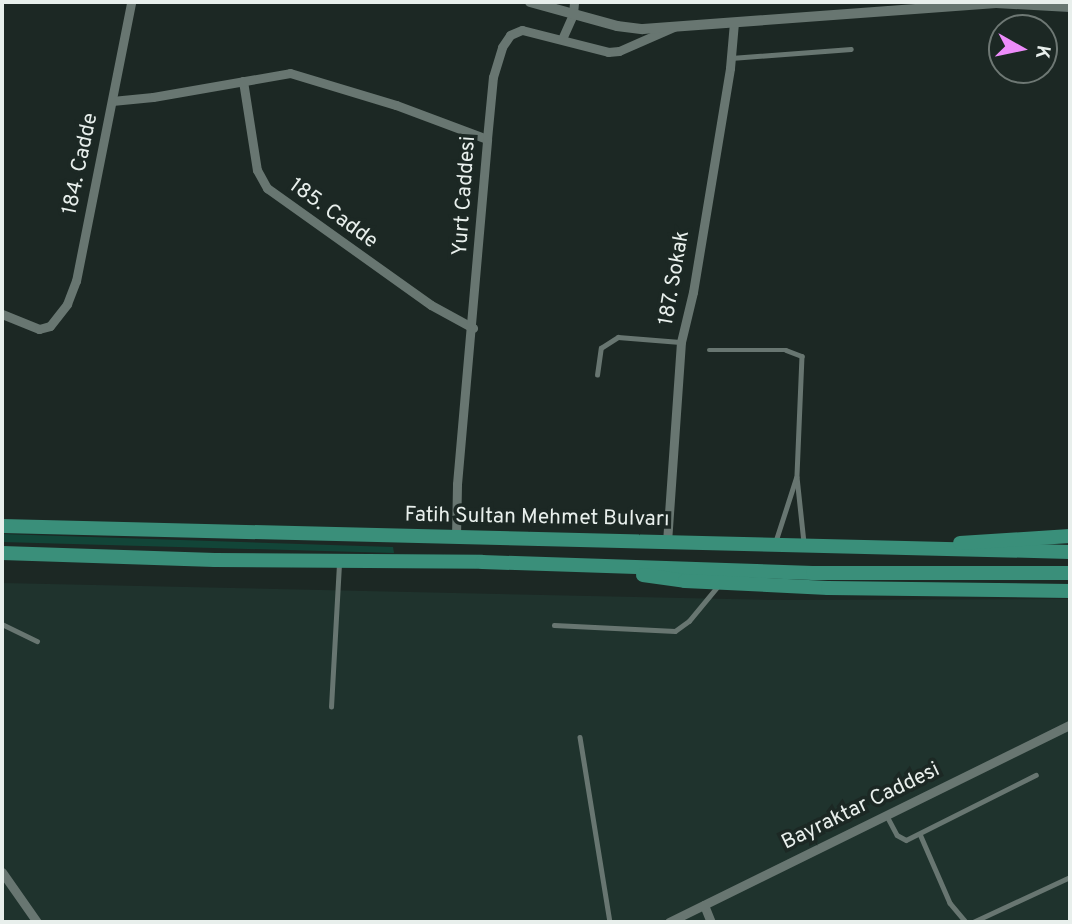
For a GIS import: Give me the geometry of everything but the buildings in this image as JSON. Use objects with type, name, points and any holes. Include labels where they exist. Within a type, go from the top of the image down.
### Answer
[{"type":"highway","name":"Fatih Sultan Mehmet Bulvarı","points":[[2,526],[1070,552]]},
{"type":"highway","points":[[851,548],[1070,536]]},
{"type":"highway","points":[[2,553],[851,574],[1070,573]]},
{"type":"highway","points":[[614,568],[661,579],[720,583],[916,590],[1070,591]]},
{"type":"street","name":"184. Cadde","points":[[2,314],[31,328],[50,326],[60,317],[76,281],[131,2]]},
{"type":"street","points":[[530,2],[630,29],[734,22],[889,6],[1015,3],[1070,7]]},
{"type":"street","points":[[562,40],[573,14],[573,2]]},
{"type":"street","name":"187. Sokak","points":[[667,542],[681,342],[693,292],[731,58],[734,22]]},
{"type":"street","name":"Yurt Caddesi","points":[[456,537],[457,484],[473,328],[486,139],[493,77],[506,39],[522,30],[608,52],[619,51],[676,26]]},
{"type":"street","points":[[112,101],[280,73],[299,74],[396,104],[486,139]]},
{"type":"street","name":"185. Cadde","points":[[243,81],[257,170],[267,188],[431,305],[473,328]]},
{"type":"street","name":"Bayraktar Caddesi","points":[[668,922],[1070,725]]},
{"type":"street","points":[[2,872],[37,922]]},
{"type":"street","points":[[704,905],[712,922]]},
{"type":"lane","points":[[731,58],[851,49]]},
{"type":"lane","points":[[597,375],[601,348],[618,338],[681,342]]},
{"type":"lane","points":[[709,350],[786,350],[802,356],[797,477],[805,546]]},
{"type":"lane","points":[[773,546],[797,477]]},
{"type":"lane","points":[[331,707],[339,561]]},
{"type":"lane","points":[[554,625],[675,632],[689,621],[720,583]]},
{"type":"lane","points":[[2,624],[37,641]]},
{"type":"lane","points":[[580,737],[610,922]]},
{"type":"lane","points":[[885,814],[901,838],[906,840],[1036,775]]},
{"type":"lane","points":[[920,834],[950,903],[966,922]]},
{"type":"lane","points":[[973,922],[1070,877]]},
{"type":"shaded area","points":[[2,583],[772,600],[1070,599],[1070,922],[2,922]]},
{"type":"green space","points":[[2,534],[393,547],[394,553],[2,542]]}]
